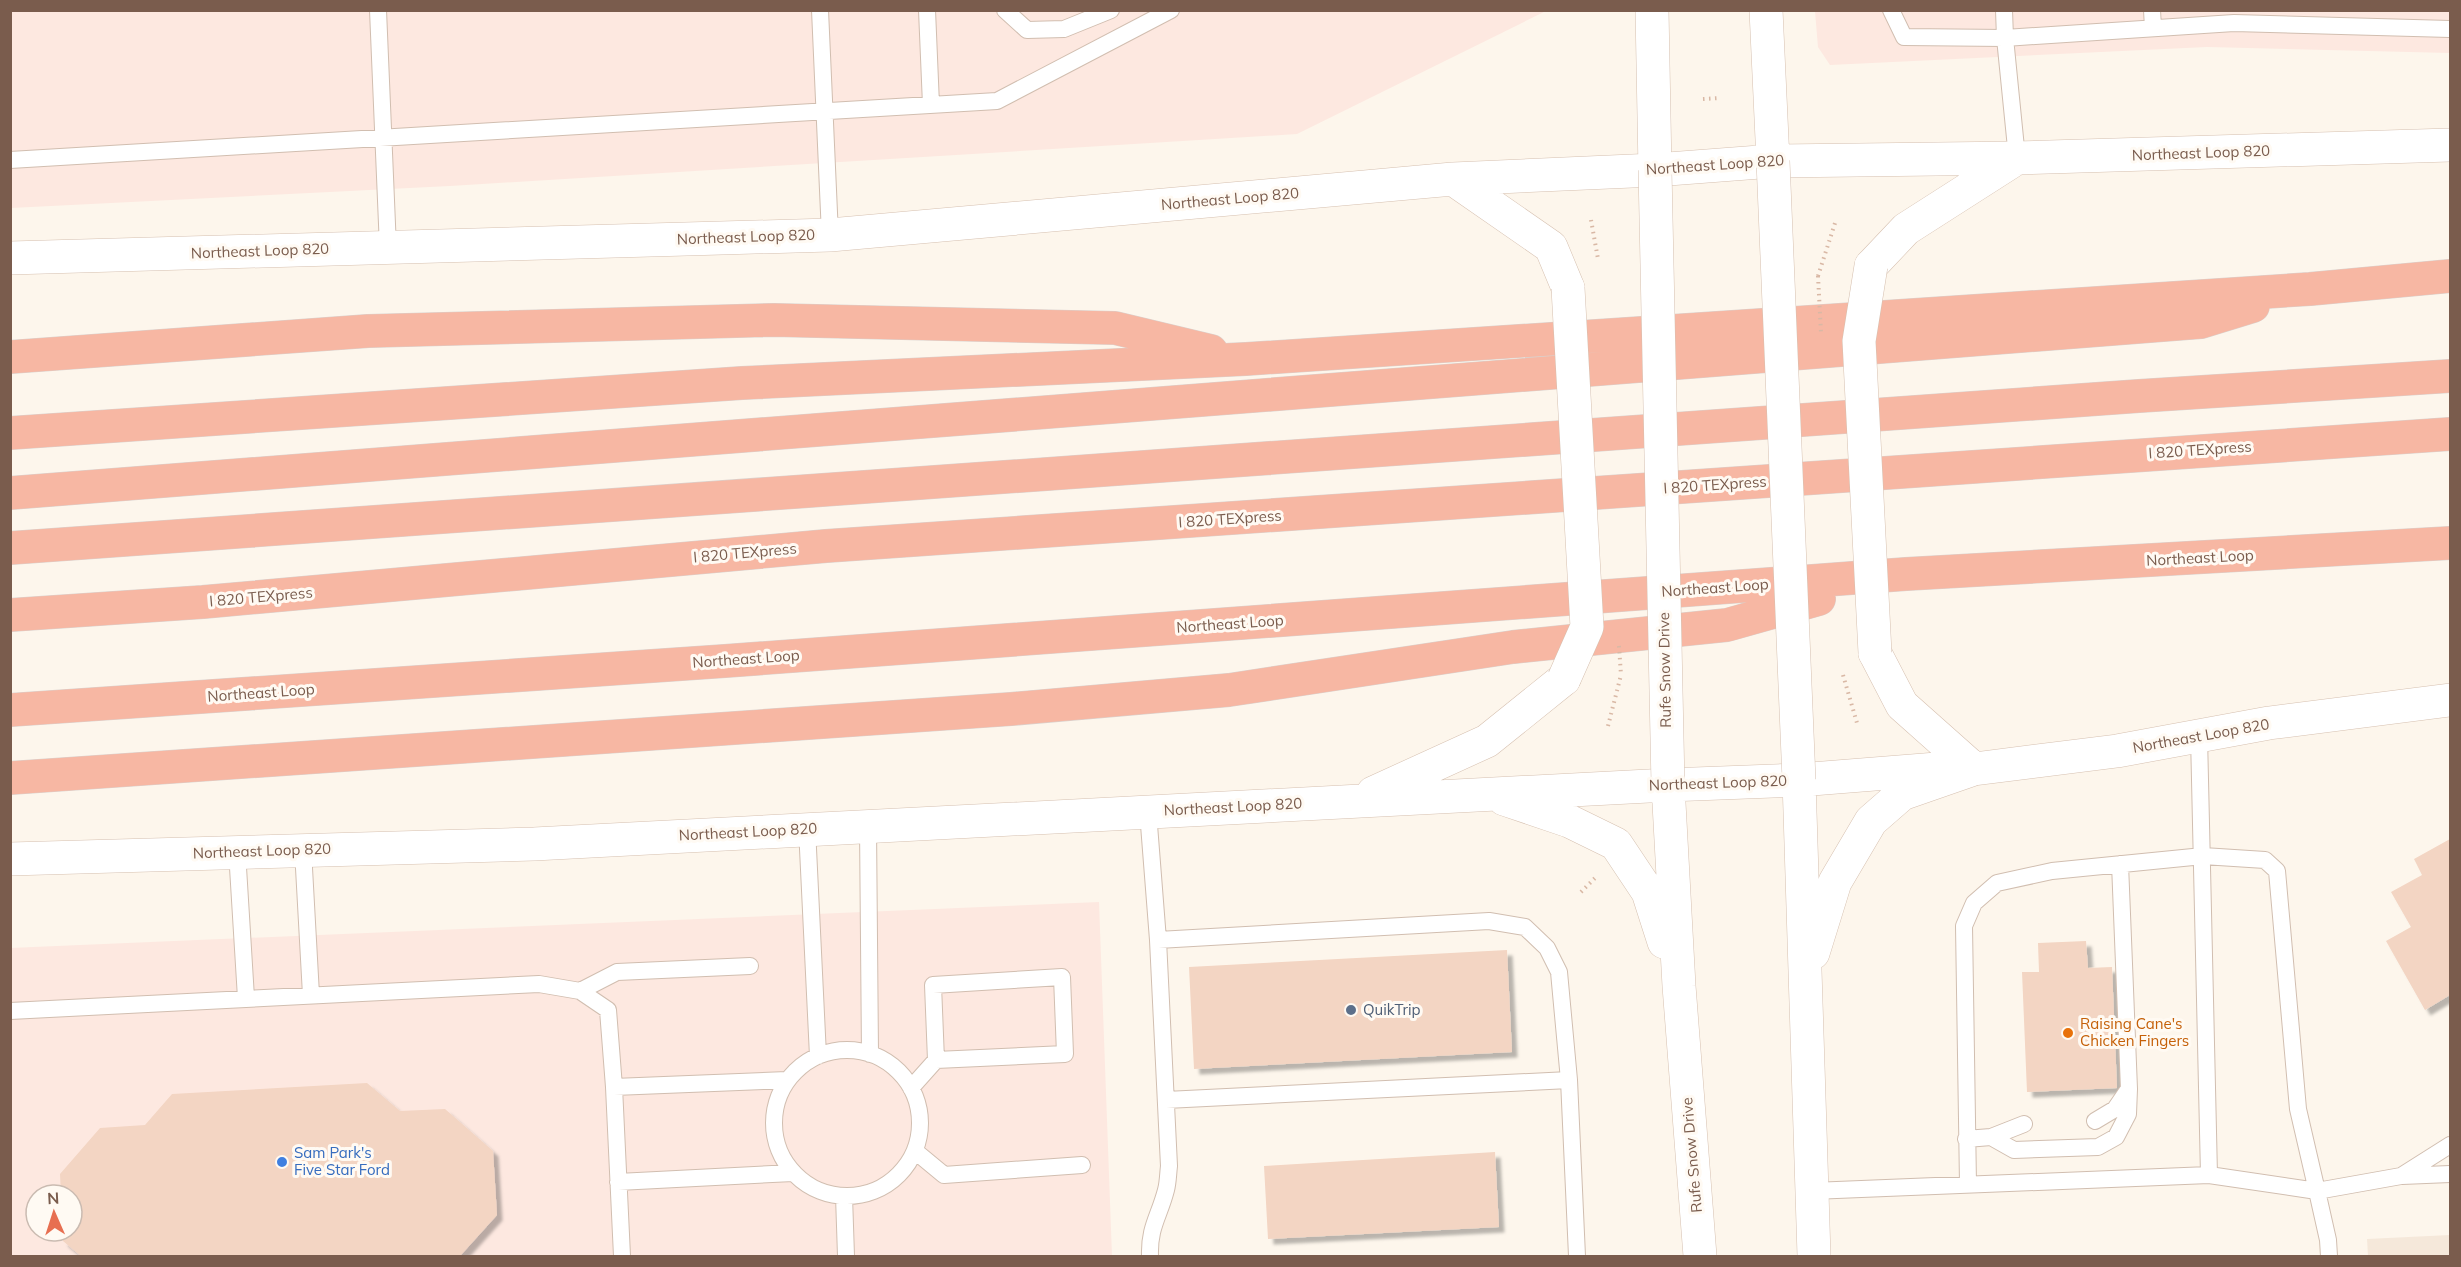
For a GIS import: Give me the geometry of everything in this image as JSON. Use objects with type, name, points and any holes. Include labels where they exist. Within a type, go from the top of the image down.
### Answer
[{"type":"highway","points":[[10,432],[742,383],[1246,359],[2310,289],[2451,276]]},
{"type":"highway","points":[[10,493],[2200,322],[2310,289]]},
{"type":"highway","points":[[10,357],[369,331],[774,320],[1115,328],[1246,359]]},
{"type":"highway","points":[[10,548],[2139,396],[2451,376]]},
{"type":"highway","name":"I 820 TEXpress","points":[[10,615],[202,602],[826,546],[2451,434]]},
{"type":"highway","name":"Northeast Loop","points":[[10,710],[725,661],[1906,574],[2451,543]]},
{"type":"highway","points":[[10,778],[1011,709],[1229,690],[1513,647],[1727,625],[1906,574]]},
{"type":"main road","name":"Rufe Snow Drive","points":[[1652,10],[1668,784],[1679,986],[1700,1257]]},
{"type":"main road","points":[[1767,11],[1799,780],[1814,1257]]},
{"type":"main road","name":"Northeast Loop 820","points":[[10,258],[830,235],[1453,179],[1655,170],[1773,161],[2017,158],[2451,145]]},
{"type":"main road","points":[[1806,977],[1835,882],[1871,821],[1902,794],[1974,769],[1902,705],[1875,653],[1859,341],[1871,267],[1906,229],[2017,158]]},
{"type":"main road","points":[[1355,801],[1487,741],[1564,678],[1587,627],[1568,288],[1551,247],[1453,179]]},
{"type":"main road","name":"Northeast Loop 820","points":[[10,859],[534,844],[1668,784],[1799,780],[1937,769],[1974,769],[2117,751],[2269,723],[2451,700]]},
{"type":"main road","points":[[1491,794],[1569,821],[1616,844],[1648,892],[1679,986]]},
{"type":"lane","points":[[378,10],[388,248]]},
{"type":"lane","points":[[820,10],[830,235]]},
{"type":"lane","points":[[927,10],[931,105]]},
{"type":"lane","points":[[1005,10],[1027,30],[1064,30],[1111,10]]},
{"type":"lane","points":[[10,160],[997,101],[1171,10]]},
{"type":"lane","points":[[1891,10],[1904,37],[2006,38],[2234,23],[2451,29]]},
{"type":"lane","points":[[2004,10],[2017,158]]},
{"type":"lane","points":[[2152,10],[2152,28]]},
{"type":"lane","points":[[2199,736],[2210,1176]]},
{"type":"lane","points":[[1148,812],[1158,940],[1169,1166],[1166,1190],[1154,1219],[1149,1240],[1150,1257]]},
{"type":"lane","points":[[868,826],[870,1054]]},
{"type":"lane","points":[[807,828],[818,1056]]},
{"type":"lane","points":[[303,850],[311,995]]},
{"type":"lane","points":[[237,851],[246,998]]},
{"type":"lane","points":[[1968,1184],[1964,926],[1974,903],[1997,883],[2052,872],[2203,856],[2265,860],[2277,871],[2298,1109],[2328,1240],[2329,1257]]},
{"type":"lane","points":[[1991,1137],[2014,1150],[2098,1147],[2116,1137],[2128,1114],[2120,864]]},
{"type":"lane","points":[[1158,940],[1489,921],[1525,927],[1547,948],[1559,972],[1569,1080],[1577,1257]]},
{"type":"lane","points":[[580,991],[617,972],[750,966]]},
{"type":"lane","points":[[911,1088],[936,1060],[933,985],[1062,976],[1065,1054],[936,1060]]},
{"type":"lane","points":[[10,1011],[539,984],[580,991],[608,1010],[622,1257]]},
{"type":"lane","points":[[853,1050],[870,1054],[886,1062],[911,1088],[918,1109],[920,1130],[915,1151],[903,1170],[886,1185],[866,1193],[844,1196],[825,1193],[808,1185],[793,1173],[779,1152],[773,1128],[776,1103],[787,1080],[801,1066],[818,1056],[835,1051],[853,1050]]},
{"type":"lane","points":[[614,1087],[787,1080]]},
{"type":"lane","points":[[1166,1100],[1569,1080]]},
{"type":"lane","points":[[2095,1121],[2115,1110],[2129,1089]]},
{"type":"lane","points":[[1966,1139],[1991,1137],[2024,1124]]},
{"type":"lane","points":[[2401,1176],[2451,1144]]},
{"type":"lane","points":[[915,1151],[944,1175],[1082,1165]]},
{"type":"lane","points":[[618,1182],[793,1173]]},
{"type":"lane","points":[[1812,1191],[2210,1176],[2317,1191],[2401,1176],[2451,1174]]},
{"type":"lane","points":[[844,1196],[846,1257]]},
{"type":"path","points":[[1703,99],[1720,98]]},
{"type":"path","points":[[1591,220],[1599,266]]},
{"type":"path","points":[[1818,276],[1836,220]]},
{"type":"path","points":[[1841,669],[1857,723]]},
{"type":"path","points":[[1608,726],[1621,675]]},
{"type":"path","points":[[1581,892],[1596,877]]},
{"type":"shaded area","points":[[10,11],[1546,11],[1297,134],[450,186],[11,208]]},
{"type":"shaded area","points":[[1815,11],[2450,11],[2450,53],[2207,47],[1830,65],[1818,47]]},
{"type":"shaded area","points":[[1099,902],[1112,1256],[11,1256],[10,948]]},
{"type":"shaded area","points":[[2450,1235],[2450,1256],[2368,1256],[2367,1239]]},
{"type":"building","points":[[2450,839],[2450,995],[2425,1010],[2386,941],[2411,927],[2391,892],[2422,875],[2414,859]]},
{"type":"building","points":[[2086,941],[2088,968],[2112,967],[2117,1088],[2027,1092],[2022,972],[2039,972],[2038,943]]},
{"type":"building","name":"QuikTrip","points":[[1507,950],[1512,1052],[1194,1069],[1189,967]]},
{"type":"building","name":"Sam Park's Five Star Ford","points":[[367,1083],[400,1111],[445,1109],[493,1151],[497,1215],[460,1256],[81,1256],[65,1243],[84,1243],[84,1183],[60,1183],[60,1174],[100,1128],[145,1125],[172,1094]]},
{"type":"building","points":[[1495,1152],[1499,1227],[1268,1239],[1264,1166]]},
{"type":"place","name":"QuikTrip","points":[[1351,1010]]},
{"type":"place","name":"Raising Cane's Chicken Fingers","points":[[2068,1033]]},
{"type":"place","name":"Sam Park's Five Star Ford","points":[[282,1162]]}]
